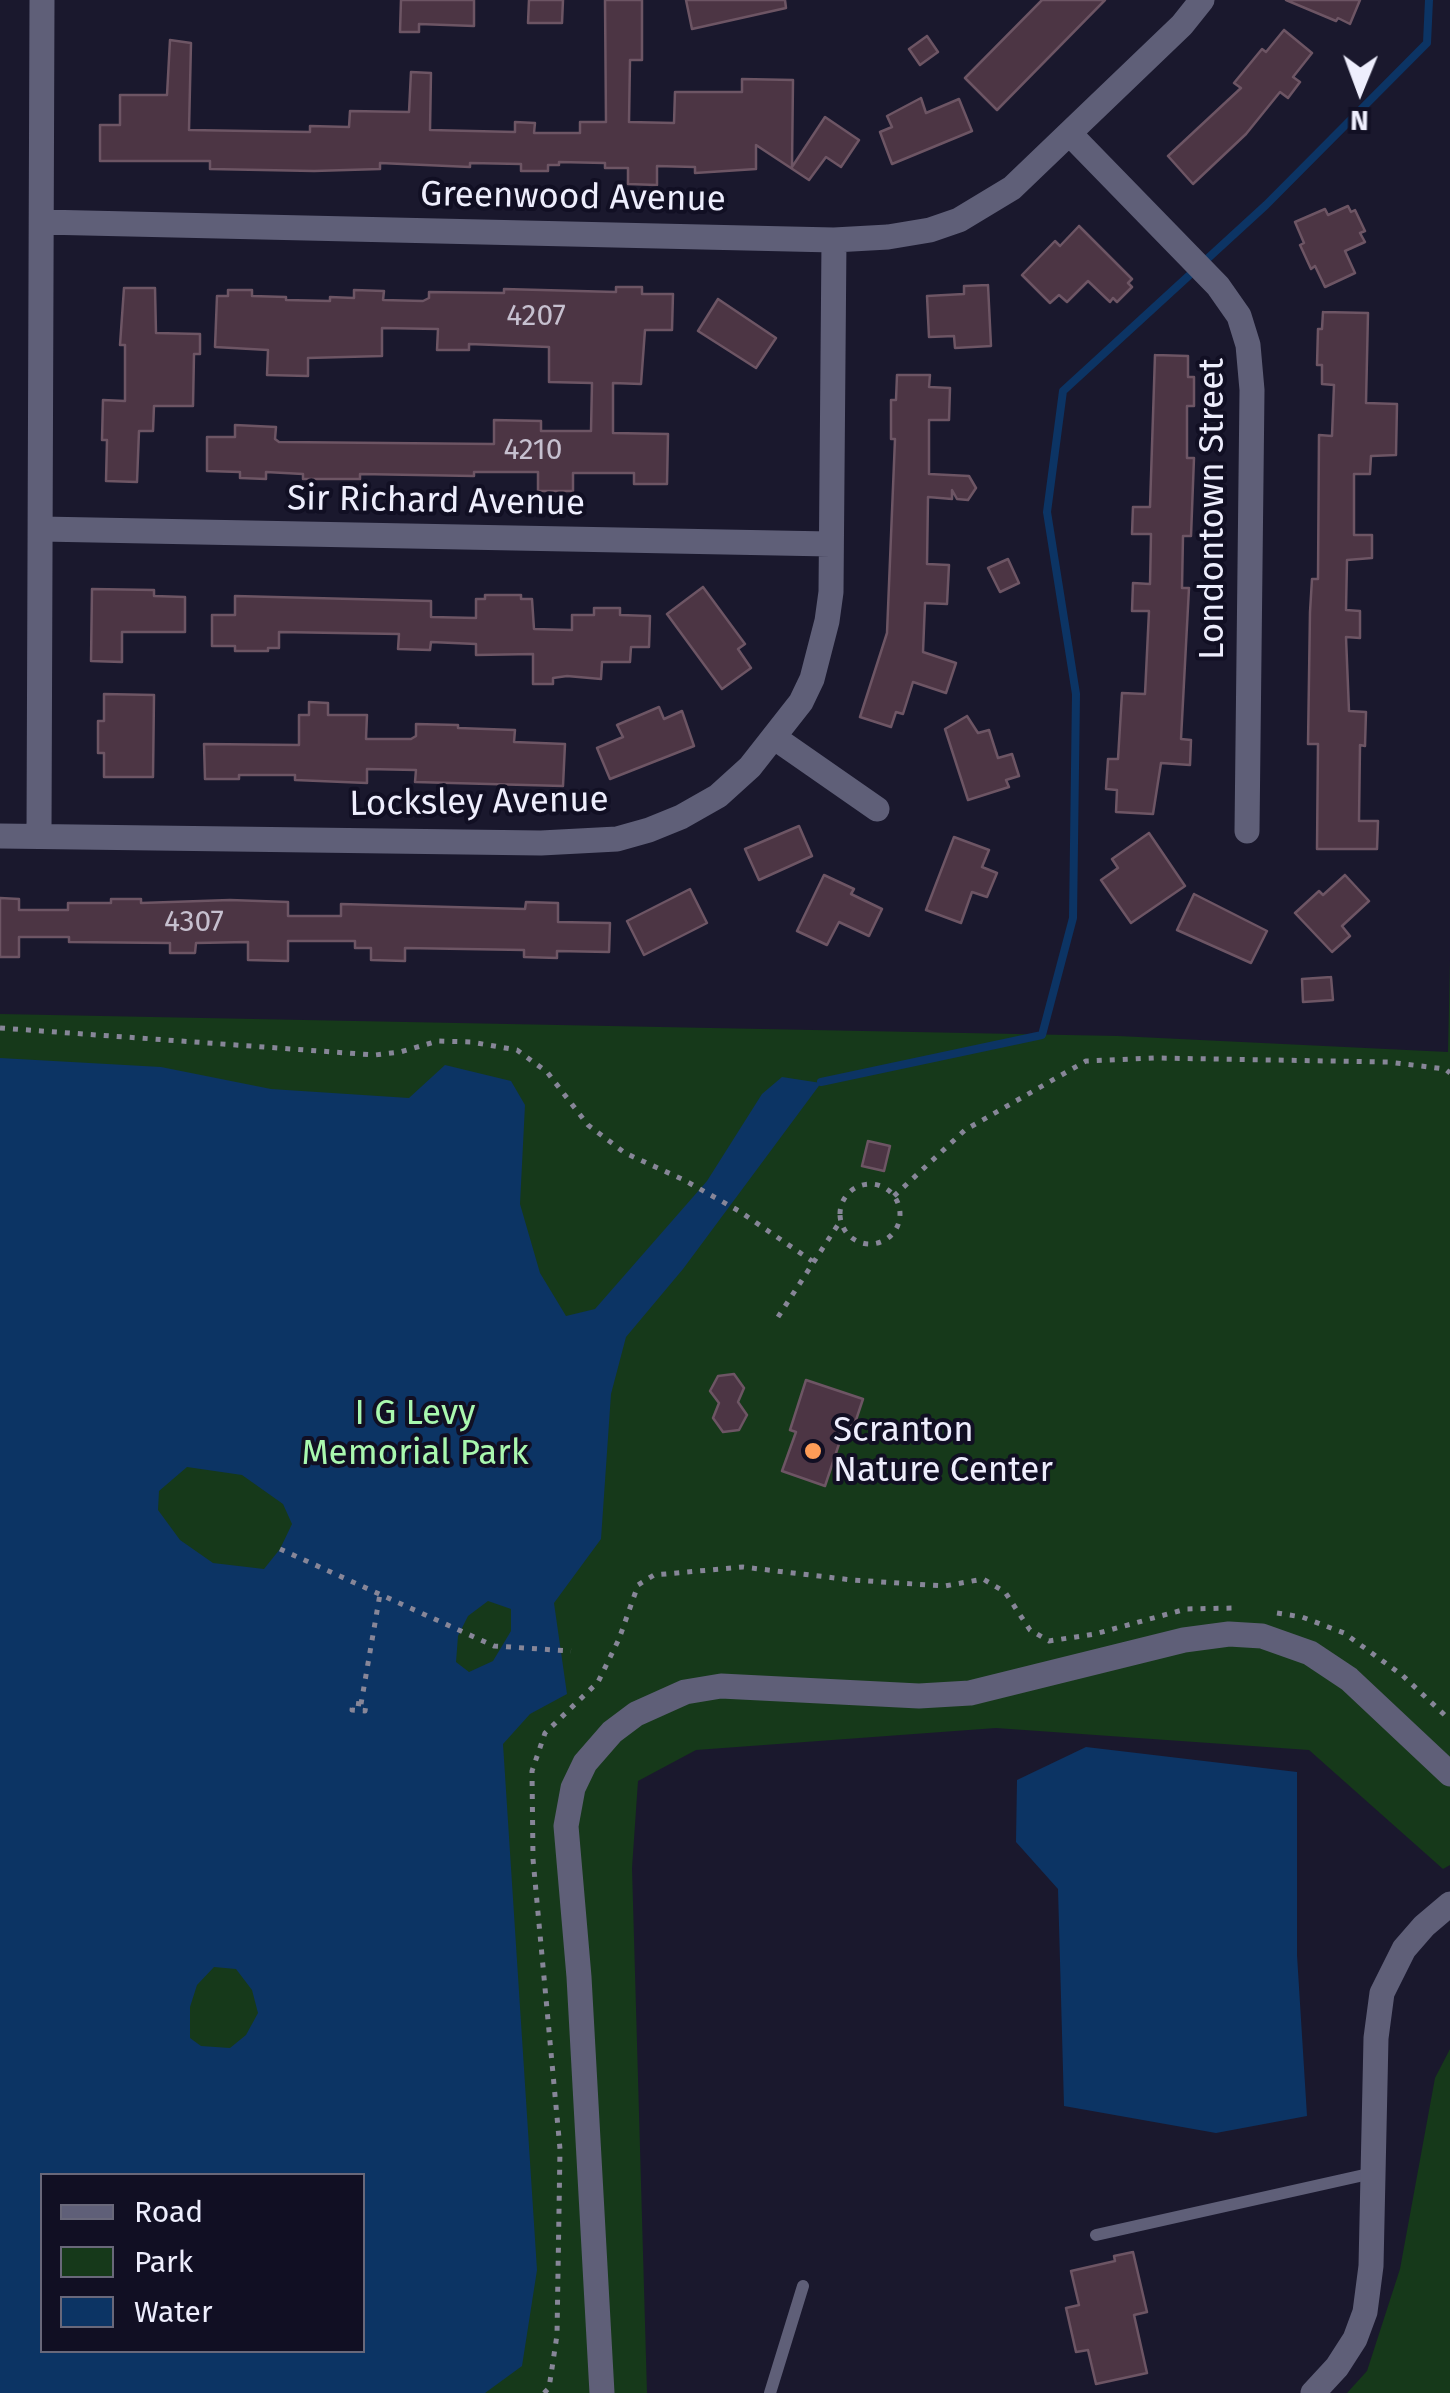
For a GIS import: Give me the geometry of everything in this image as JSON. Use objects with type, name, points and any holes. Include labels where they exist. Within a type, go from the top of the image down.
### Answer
[{"type":"street","points":[[39,836],[42,0]]},
{"type":"street","name":"Greenwood Avenue","points":[[42,222],[834,240],[888,238],[930,230],[959,220],[1012,188],[1182,25],[1202,0]]},
{"type":"street","name":"Londontown Street","points":[[1070,134],[1218,286],[1239,316],[1248,345],[1252,390],[1247,831]]},
{"type":"street","name":"Locksley Avenue","points":[[0,836],[541,843],[616,838],[681,817],[718,796],[750,767],[802,702],[812,678],[831,592],[834,240]]},
{"type":"street","name":"Sir Richard Avenue","points":[[40,530],[830,544]]},
{"type":"street","points":[[774,738],[877,809]]},
{"type":"street","points":[[602,2393],[579,1977],[566,1826],[573,1788],[585,1763],[612,1732],[636,1714],[686,1692],[721,1686],[919,1696],[970,1692],[1184,1640],[1246,1635],[1288,1644],[1349,1679],[1450,1774]]},
{"type":"street","points":[[1313,2393],[1338,2366],[1365,2312],[1371,2266],[1376,2038],[1382,1993],[1404,1949],[1450,1904]]},
{"type":"lane","points":[[1096,2235],[1373,2172]]},
{"type":"lane","points":[[770,2393],[803,2286]]},
{"type":"path","points":[[0,1028],[375,1055],[438,1042],[471,1042],[517,1050],[548,1072],[588,1125],[624,1153],[684,1180],[738,1211],[812,1261]]},
{"type":"path","points":[[894,1196],[965,1130],[1086,1061],[1154,1058],[1388,1062],[1444,1069],[1450,1074]]},
{"type":"path","points":[[877,1184],[894,1196],[900,1208],[900,1225],[889,1239],[872,1245],[856,1241],[843,1229],[840,1212],[846,1196],[860,1185],[877,1184]]},
{"type":"path","points":[[778,1317],[841,1220]]},
{"type":"path","points":[[280,1550],[494,1646],[571,1651]]},
{"type":"path","points":[[544,2393],[557,2335],[560,2150],[533,1859],[532,1771],[545,1733],[598,1682],[619,1639],[638,1585],[654,1575],[743,1567],[945,1586],[983,1579],[1005,1592],[1030,1630],[1049,1641],[1095,1634],[1186,1610],[1229,1606],[1247,1609]]},
{"type":"path","points":[[361,1704],[380,1594]]},
{"type":"path","points":[[1265,1612],[1302,1617],[1344,1634],[1402,1675],[1450,1720]]},
{"type":"green space","name":"I G Levy Memorial Park","points":[[1450,960],[1450,1865],[1443,1869],[1309,1750],[996,1728],[696,1750],[638,1781],[632,1868],[647,2393],[0,2393],[0,1014],[1118,1036],[1448,1052]]},
{"type":"green space","points":[[1450,2049],[1450,2393],[1347,2393],[1367,2371],[1400,2269],[1435,2078]]},
{"type":"water","points":[[0,1058],[161,1067],[271,1089],[409,1098],[445,1065],[511,1081],[525,1105],[520,1204],[540,1273],[566,1316],[595,1309],[707,1181],[762,1094],[782,1077],[821,1083],[683,1269],[626,1337],[611,1394],[601,1539],[554,1603],[567,1694],[530,1714],[503,1744],[537,2270],[522,2366],[485,2393],[0,2393]],"holes":[[[187,1467],[242,1475],[283,1504],[292,1524],[280,1549],[264,1569],[213,1563],[180,1540],[158,1510],[159,1491]],[[488,1601],[511,1609],[511,1631],[493,1661],[469,1672],[456,1662],[458,1636],[468,1616]],[[214,1967],[236,1969],[252,1990],[258,2013],[246,2035],[230,2048],[201,2046],[190,2038],[190,2007],[197,1985]]]},
{"type":"water","points":[[1086,1747],[1297,1772],[1297,1955],[1307,2116],[1216,2133],[1064,2106],[1058,1889],[1016,1842],[1017,1780]]},
{"type":"building","points":[[401,0],[474,0],[474,26],[419,24],[419,32],[400,32]]},
{"type":"building","points":[[529,0],[563,0],[562,23],[528,23]]},
{"type":"building","points":[[605,0],[642,0],[642,60],[630,60],[629,122],[674,123],[675,92],[742,92],[742,79],[793,80],[792,167],[825,117],[859,140],[841,167],[826,157],[809,180],[756,145],[756,169],[695,173],[695,167],[657,166],[657,185],[628,184],[628,168],[605,168],[605,163],[559,162],[548,165],[548,171],[521,171],[521,164],[470,163],[470,167],[380,163],[380,169],[314,171],[210,169],[210,161],[100,161],[100,125],[120,125],[120,95],[167,95],[170,40],[191,43],[189,130],[310,132],[310,126],[349,127],[350,111],[409,112],[411,72],[431,73],[430,130],[515,132],[515,122],[535,123],[534,133],[580,133],[580,122],[606,122]]},
{"type":"building","points":[[686,0],[785,0],[786,8],[692,29]]},
{"type":"building","points":[[1042,0],[1105,0],[997,110],[965,78]]},
{"type":"building","points":[[1286,0],[1360,0],[1350,24]]},
{"type":"building","points":[[1284,30],[1312,53],[1293,77],[1300,82],[1288,98],[1280,92],[1246,134],[1193,184],[1168,156],[1241,88],[1234,83]]},
{"type":"building","points":[[927,36],[938,52],[920,65],[909,49]]},
{"type":"building","points":[[921,98],[926,113],[959,99],[972,131],[892,164],[880,132],[892,127],[887,116]]},
{"type":"building","points":[[1348,206],[1351,212],[1355,210],[1365,231],[1360,233],[1365,242],[1345,251],[1355,273],[1325,287],[1315,266],[1311,269],[1295,222],[1325,209],[1328,215]]},
{"type":"building","points":[[1079,226],[1132,279],[1128,283],[1132,287],[1117,302],[1113,298],[1110,302],[1088,281],[1067,302],[1059,295],[1050,303],[1022,275],[1055,241],[1060,246]]},
{"type":"building","points":[[988,285],[991,346],[955,348],[954,336],[929,337],[927,296],[964,294],[964,286]]},
{"type":"building","points":[[616,287],[642,287],[642,294],[673,294],[672,330],[645,330],[641,384],[613,383],[613,433],[668,434],[667,484],[634,484],[634,473],[573,473],[573,491],[538,491],[538,472],[474,472],[474,476],[360,474],[360,479],[303,479],[303,474],[266,472],[266,479],[240,478],[240,472],[207,471],[207,437],[235,437],[235,425],[276,427],[275,439],[279,442],[494,444],[494,420],[541,421],[541,431],[591,431],[592,383],[549,382],[549,347],[469,344],[469,350],[437,350],[438,329],[382,328],[382,356],[308,358],[308,376],[267,375],[268,350],[215,347],[217,296],[228,296],[228,290],[252,290],[252,296],[286,300],[330,301],[330,297],[354,298],[354,290],[384,291],[383,300],[423,301],[429,298],[429,292],[504,293],[504,289],[616,292]]},
{"type":"building","points":[[124,288],[155,288],[156,333],[200,334],[200,354],[194,354],[193,406],[154,406],[153,431],[139,431],[137,482],[106,481],[107,440],[102,440],[103,400],[125,401],[125,345],[120,345]]},
{"type":"building","points":[[718,299],[776,338],[756,368],[698,331]]},
{"type":"building","points":[[1323,312],[1368,313],[1366,403],[1397,404],[1396,455],[1371,456],[1370,474],[1354,474],[1354,535],[1372,535],[1372,558],[1347,560],[1346,610],[1360,611],[1360,638],[1346,637],[1349,711],[1366,712],[1365,746],[1360,745],[1359,821],[1378,821],[1377,849],[1317,849],[1318,744],[1308,744],[1310,612],[1312,579],[1318,579],[1319,435],[1332,436],[1334,385],[1322,384],[1322,365],[1317,365],[1318,329],[1322,329]]},
{"type":"building","points":[[1155,355],[1188,356],[1188,377],[1194,377],[1194,406],[1187,406],[1187,458],[1194,458],[1191,536],[1183,536],[1182,588],[1189,588],[1181,739],[1191,740],[1190,765],[1161,763],[1153,814],[1116,812],[1117,790],[1106,789],[1108,759],[1118,759],[1122,693],[1145,694],[1149,611],[1132,611],[1133,583],[1150,584],[1151,534],[1132,534],[1133,507],[1150,507]]},
{"type":"building","points":[[897,375],[930,375],[929,387],[950,388],[949,420],[929,420],[929,474],[969,476],[976,488],[968,500],[957,499],[952,490],[952,499],[928,497],[927,564],[949,565],[947,604],[925,603],[923,652],[956,663],[946,693],[913,682],[903,714],[896,712],[891,727],[860,717],[887,633],[895,439],[891,439],[891,400],[896,400]]},
{"type":"building","points":[[1008,559],[1019,583],[1000,592],[988,568]]},
{"type":"building","points":[[703,587],[745,644],[738,649],[751,668],[722,689],[667,614]]},
{"type":"building","points":[[92,589],[154,590],[154,596],[185,597],[185,632],[122,632],[122,662],[91,661]]},
{"type":"building","points":[[485,595],[521,595],[521,599],[532,599],[534,629],[572,630],[572,615],[594,615],[594,608],[620,608],[620,615],[650,616],[649,647],[631,647],[630,662],[602,662],[601,679],[567,676],[553,678],[553,684],[533,684],[533,654],[476,655],[476,644],[431,642],[430,650],[398,649],[399,634],[279,632],[279,648],[268,651],[212,646],[212,615],[235,615],[235,596],[431,601],[431,617],[476,618],[476,599],[485,599]]},
{"type":"building","points":[[104,694],[154,695],[153,777],[104,777],[104,753],[98,753],[98,721],[104,721]]},
{"type":"building","points":[[309,702],[328,703],[328,715],[367,715],[366,739],[411,739],[416,736],[416,724],[458,725],[515,730],[514,742],[565,744],[563,786],[415,782],[416,770],[367,769],[367,783],[295,780],[295,775],[205,779],[204,744],[299,745],[299,715],[309,715]]},
{"type":"building","points":[[659,707],[664,719],[682,711],[694,746],[610,779],[597,748],[623,737],[617,725]]},
{"type":"building","points":[[967,716],[978,733],[989,730],[998,758],[1012,754],[1019,776],[1006,780],[1009,787],[968,800],[945,729]]},
{"type":"building","points":[[799,826],[812,856],[759,880],[745,849]]},
{"type":"building","points":[[1149,833],[1185,886],[1131,923],[1101,880],[1118,868],[1112,859]]},
{"type":"building","points":[[954,837],[989,850],[982,867],[997,873],[987,897],[972,892],[961,923],[926,910]]},
{"type":"building","points":[[824,875],[854,889],[851,894],[882,909],[869,936],[839,922],[827,945],[797,931]]},
{"type":"building","points":[[1345,875],[1369,901],[1342,926],[1350,936],[1332,952],[1295,913]]},
{"type":"building","points":[[690,889],[707,923],[644,955],[627,921]]},
{"type":"building","points":[[1194,894],[1267,931],[1251,963],[1177,930]]},
{"type":"building","points":[[0,898],[19,899],[19,910],[68,910],[68,903],[111,903],[111,899],[141,899],[141,903],[288,902],[288,916],[341,916],[341,904],[525,909],[526,902],[558,903],[558,922],[610,923],[609,952],[557,951],[557,958],[524,957],[524,950],[405,948],[405,961],[371,960],[371,948],[355,948],[355,941],[288,941],[288,961],[248,960],[248,942],[196,943],[195,953],[170,953],[170,943],[69,942],[69,937],[19,937],[19,957],[0,957]]},
{"type":"building","points":[[1331,977],[1333,1000],[1303,1002],[1302,979]]},
{"type":"building","points":[[868,1141],[890,1146],[884,1171],[862,1166]]},
{"type":"building","points":[[734,1374],[744,1388],[738,1402],[747,1415],[739,1430],[723,1432],[713,1418],[719,1403],[710,1391],[718,1376]]},
{"type":"building","name":"Scranton Nature Center","points":[[806,1380],[863,1399],[854,1426],[846,1423],[825,1486],[782,1471],[796,1432],[790,1430]]},
{"type":"building","points":[[1133,2252],[1147,2312],[1134,2315],[1147,2373],[1096,2384],[1088,2350],[1076,2352],[1066,2308],[1079,2305],[1071,2271],[1115,2261],[1114,2256]]},
{"type":"waterway","points":[[821,1082],[1042,1035],[1073,918],[1076,694],[1047,512],[1063,391],[1266,205],[1427,43],[1429,0]]},
{"type":"place","name":"Scranton Nature Center","points":[[813,1451]]}]
